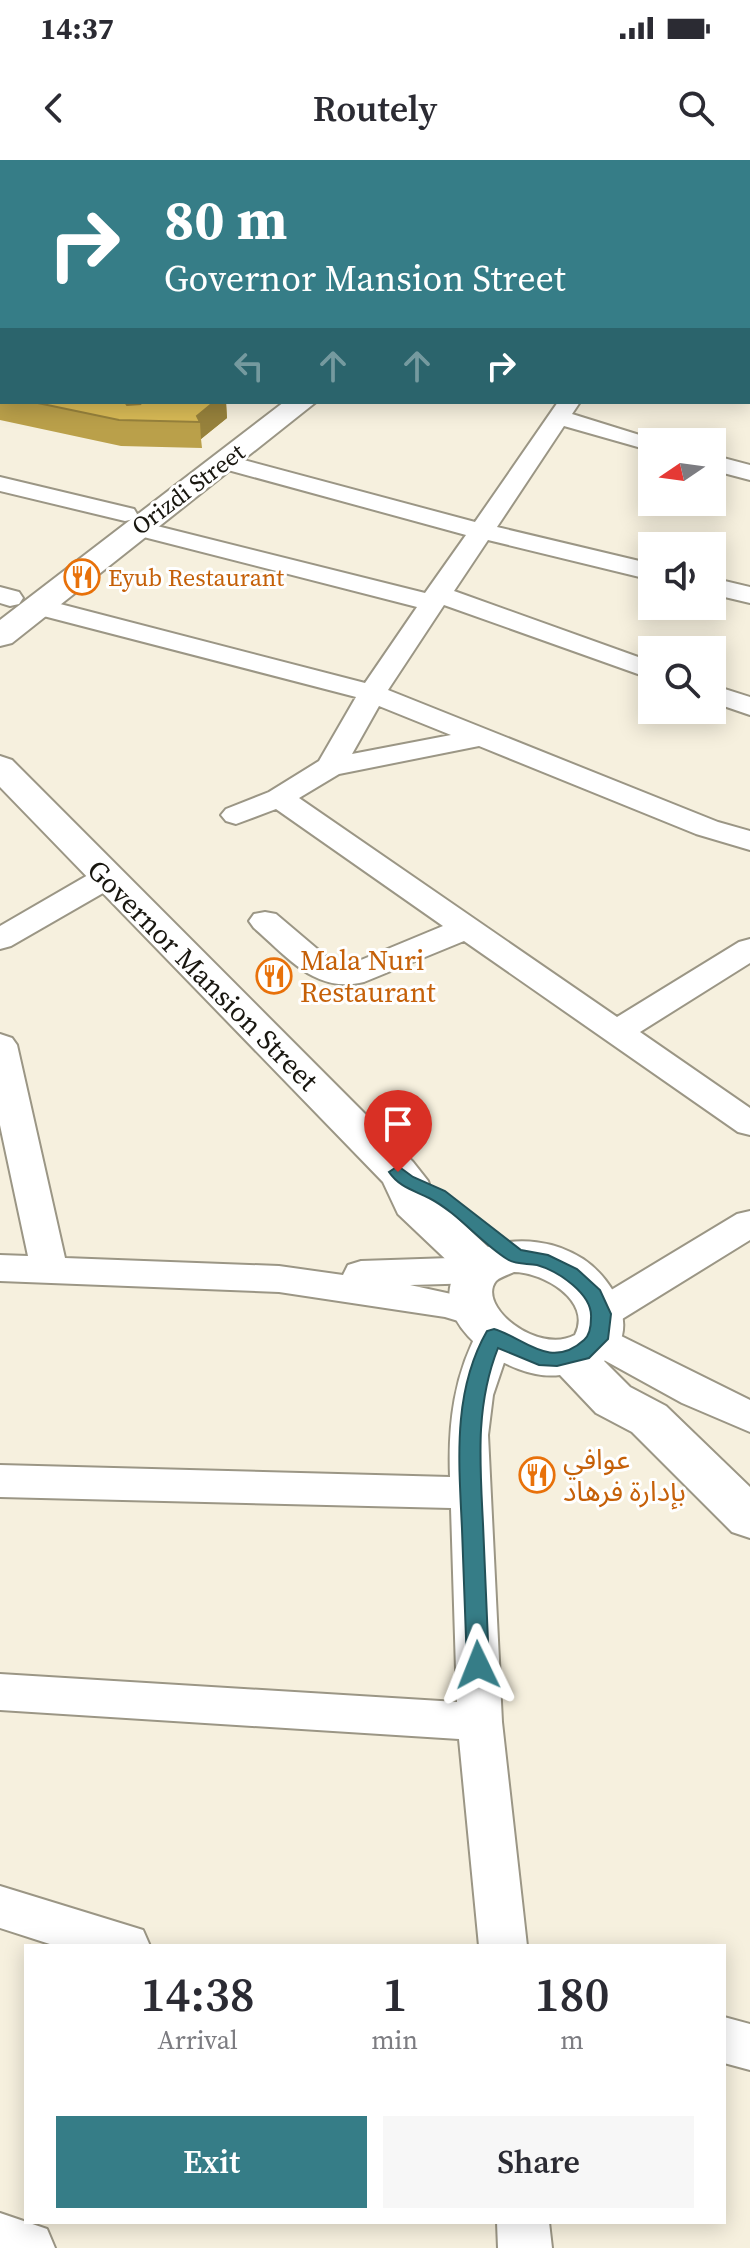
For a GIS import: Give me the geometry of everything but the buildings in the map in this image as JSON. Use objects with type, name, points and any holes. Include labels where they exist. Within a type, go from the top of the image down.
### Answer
[{"type":"main road","name":"Orizdi Street","points":[[131,521],[272,404]]},
{"type":"main road","name":"Orizdi Street","points":[[0,636],[12,601],[225,462],[299,404]]},
{"type":"main road","name":"Governor Mansion Street","points":[[0,767],[406,1181],[414,1203],[489,1289],[531,1356],[548,1359],[591,1338]]},
{"type":"main road","points":[[489,1289],[541,1259],[564,1269],[586,1286],[591,1338],[613,1400],[649,1419],[750,1518]]},
{"type":"street","points":[[585,425],[601,404]]},
{"type":"street","points":[[330,767],[372,693],[563,410],[585,425],[638,440]]},
{"type":"street","points":[[225,462],[481,531],[638,569]]},
{"type":"street","points":[[726,466],[750,473]]},
{"type":"street","points":[[0,484],[131,521],[435,598],[638,666]]},
{"type":"street","points":[[726,589],[750,595]]},
{"type":"street","points":[[12,601],[372,693],[707,828],[750,841]]},
{"type":"street","points":[[726,698],[750,707]]},
{"type":"street","points":[[236,815],[279,798],[330,767],[483,737]]},
{"type":"street","points":[[279,798],[750,1124]]},
{"type":"street","points":[[0,939],[106,878]]},
{"type":"street","points":[[265,921],[326,973],[338,976],[353,975],[467,928]]},
{"type":"street","points":[[616,1032],[749,953]]},
{"type":"street","points":[[0,1045],[49,1270]]},
{"type":"street","points":[[750,1223],[591,1338],[696,1393],[750,1417]]},
{"type":"street","points":[[0,1268],[279,1279],[445,1304],[489,1289],[468,1435],[480,1722],[503,1944]]},
{"type":"street","points":[[0,1481],[471,1493]]},
{"type":"street","points":[[0,1692],[480,1722]]},
{"type":"street","points":[[0,1907],[120,1944]]},
{"type":"street","points":[[726,2041],[750,2047]]},
{"type":"street","points":[[523,2224],[525,2248]]},
{"type":"place","name":"Eyub Restaurant","points":[[82,577]]},
{"type":"place","name":"Mala Nuri Restaurant","points":[[274,976]]},
{"type":"place","name":"عوافي بإدارة فرهاد","points":[[537,1475]]},
{"type":"route","points":[[398,1172],[406,1181],[425,1186],[439,1195],[516,1256],[541,1259],[571,1273],[583,1283],[600,1307],[601,1333],[582,1353],[557,1359],[539,1358],[522,1353],[494,1336],[483,1360],[473,1395],[468,1435],[478,1665]]}]
